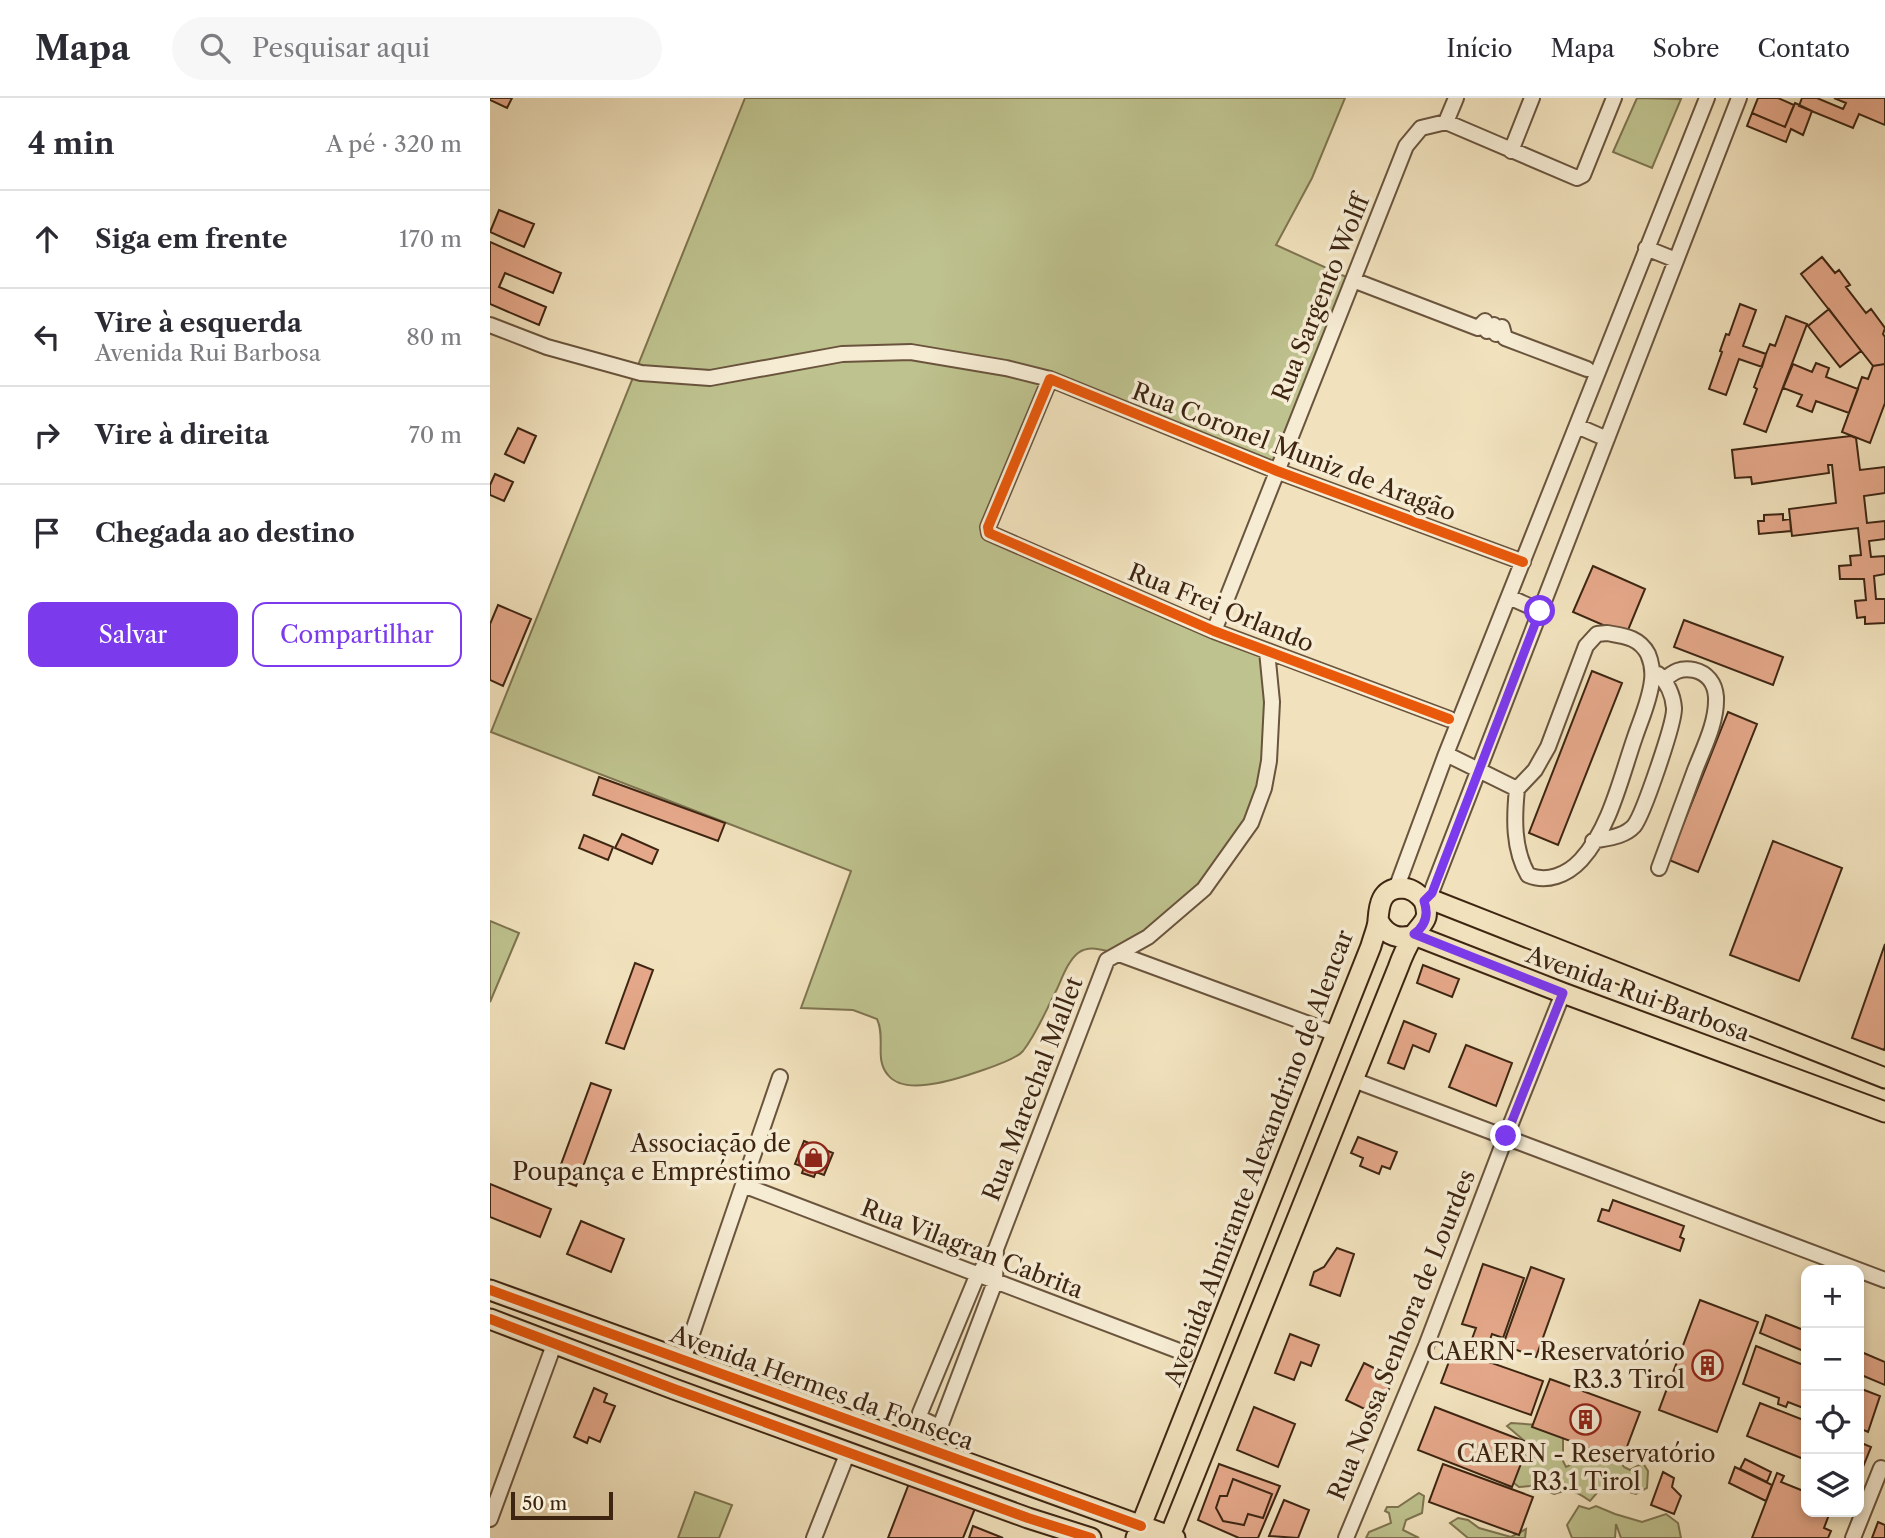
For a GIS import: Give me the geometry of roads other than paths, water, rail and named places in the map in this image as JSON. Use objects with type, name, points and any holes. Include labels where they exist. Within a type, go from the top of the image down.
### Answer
[{"type":"main road","name":"Avenida Rui Barbosa","points":[[1396,889],[1412,890],[1424,901],[1435,901],[1885,1078]]},
{"type":"main road","name":"Avenida Almirante Alexandrino de Alencar","points":[[1138,1532],[1371,946],[1379,922],[1377,911],[1380,901],[1386,893],[1396,889]]},
{"type":"main road","points":[[1171,1537],[1351,1079],[1400,961],[1426,916],[1424,901]]},
{"type":"main road","name":"Avenida Rui Barbosa","points":[[1379,922],[1387,933],[1393,936],[1408,937],[1414,934],[1563,993],[1885,1112]]},
{"type":"main road","points":[[1371,946],[1381,940],[1393,941],[1401,949],[1400,961]]},
{"type":"main road","points":[[1400,961],[1420,947],[1438,945]]},
{"type":"main road","name":"Avenida Hermes da Fonseca","points":[[490,1290],[1138,1532],[1171,1537]]},
{"type":"main road","name":"Avenida Hermes da Fonseca","points":[[490,1319],[1028,1518],[1091,1538]]},
{"type":"street","points":[[1456,98],[1446,122],[1574,178],[1583,175],[1614,98]]},
{"type":"street","points":[[1511,151],[1532,98]]},
{"type":"street","name":"Avenida Almirante Alexandrino de Alencar","points":[[1396,889],[1446,754],[1707,98]]},
{"type":"street","points":[[1424,901],[1432,893],[1739,98]]},
{"type":"street","name":"Rua Sargento Wolff","points":[[1214,631],[1406,146],[1421,128],[1446,122]]},
{"type":"street","points":[[1646,248],[1676,261]]},
{"type":"street","points":[[1353,280],[1478,328],[1485,321],[1487,331],[1494,325],[1496,334],[1502,327],[1505,338],[1587,369]]},
{"type":"street","name":"Rua Coronel Muniz de Aragão","points":[[490,325],[547,347],[640,373],[710,378],[842,354],[911,352],[1006,368],[1050,379],[1277,471],[1523,562]]},
{"type":"street","name":"Rua Frei Orlando","points":[[1050,379],[988,530],[992,535],[1214,631],[1449,719]]},
{"type":"street","points":[[1577,426],[1607,439]]},
{"type":"street","points":[[1509,597],[1540,611]]},
{"type":"street","points":[[1607,633],[1637,640],[1648,654],[1651,667],[1652,680],[1646,705],[1605,820],[1593,841],[1581,859],[1567,872],[1550,878],[1536,879],[1528,875],[1518,854],[1515,822],[1517,789],[1535,770],[1548,747],[1586,646],[1597,634],[1607,633]]},
{"type":"street","points":[[1119,954],[1148,937],[1204,890],[1251,823],[1264,788],[1269,761],[1272,702],[1267,651]]},
{"type":"street","points":[[1593,841],[1627,832],[1639,817],[1674,719],[1671,694],[1664,680],[1651,667]]},
{"type":"street","points":[[1659,867],[1712,725],[1716,696],[1712,683],[1704,674],[1694,670],[1683,669],[1664,680]]},
{"type":"street","points":[[1446,754],[1517,789]]},
{"type":"street","name":"Rua Marechal Mallet","points":[[996,1249],[995,1282],[950,1401],[937,1426],[920,1418],[920,1413],[977,1276],[996,1249],[1107,960],[1114,954],[1119,954]]},
{"type":"street","points":[[1119,954],[1336,1034]]},
{"type":"street","name":"Rua Nossa Senhora de Lourdes","points":[[1346,1538],[1426,1346],[1563,993]]},
{"type":"street","points":[[683,1360],[780,1077]]},
{"type":"street","points":[[1351,1079],[1885,1280]]},
{"type":"street","name":"Rua Vilagran Cabrita","points":[[743,1185],[1187,1354]]},
{"type":"street","points":[[490,1519],[555,1342]]},
{"type":"street","points":[[814,1538],[848,1452]]},
{"type":"street","points":[[1853,1538],[1881,1468]]},
{"type":"place","name":"Associação de Poupança e Empréstimo","points":[[814,1158]]},
{"type":"place","name":"CAERN - Reservatório R3.3 Tirol","points":[[1708,1366]]},
{"type":"place","name":"CAERN - Reservatório R3.1 Tirol","points":[[1586,1420]]}]
